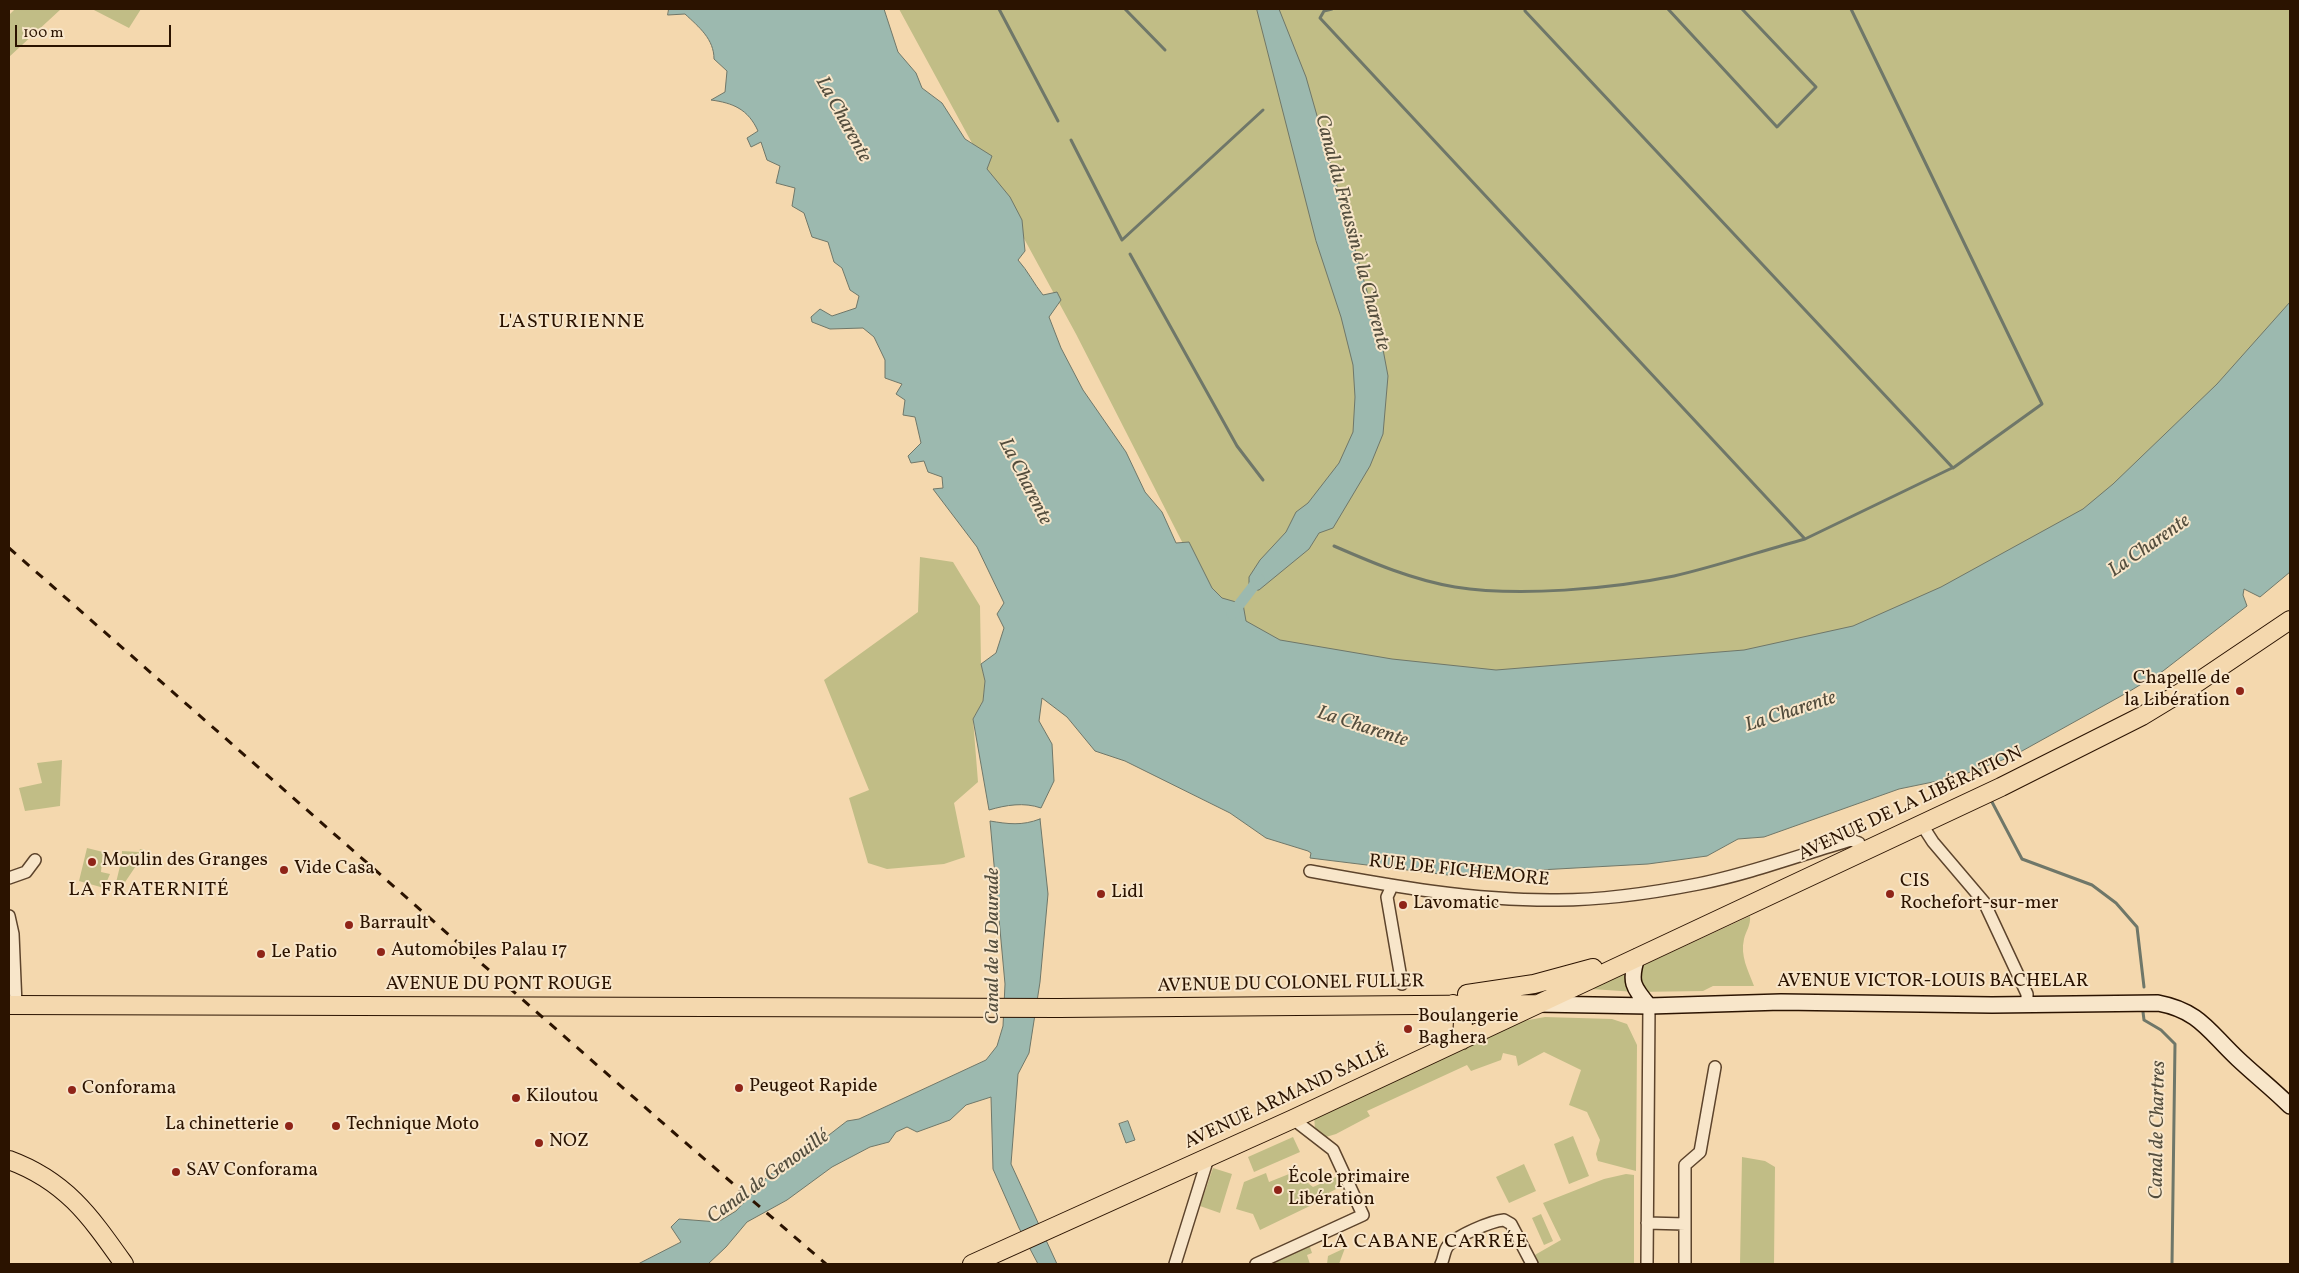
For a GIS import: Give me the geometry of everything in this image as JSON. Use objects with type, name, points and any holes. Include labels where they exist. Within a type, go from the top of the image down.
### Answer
[{"type":"main road","name":"AVENUE DE LA LIBÉRATION","points":[[1537,1004],[1922,825],[2077,750],[2142,716],[2198,682],[2290,620]]},
{"type":"main road","points":[[1431,1004],[1457,996],[1502,990],[1574,974],[1665,944]]},
{"type":"main road","points":[[1637,957],[1632,976],[1633,983],[1636,992],[1649,1006]]},
{"type":"main road","name":"AVENUE VICTOR-LOUIS BACHELAR","points":[[1537,1004],[1649,1006],[1782,1002],[2158,1003],[2177,1006],[2195,1016],[2239,1060],[2290,1106]]},
{"type":"main road","points":[[1453,1004],[1463,1020],[1462,1040]]},
{"type":"main road","name":"AVENUE DU COLONEL FULLER","points":[[990,1008],[1537,1004]]},
{"type":"main road","name":"AVENUE ARMAND SALLÉ","points":[[972,1264],[1293,1119],[1537,1004]]},
{"type":"main road","name":"AVENUE DU PONT ROUGE","points":[[13,1005],[990,1008]]},
{"type":"main road","points":[[9,1160],[43,1174],[64,1190],[103,1233],[124,1264]]},
{"type":"street","points":[[1922,825],[1935,845],[1984,902],[2027,994],[2027,1004]]},
{"type":"street","name":"RUE DE FICHEMORE","points":[[1310,871],[1392,886],[1501,898],[1559,900],[1637,894],[1699,884],[1851,840],[1859,843],[1862,853]]},
{"type":"street","points":[[9,878],[26,872],[35,860]]},
{"type":"street","points":[[1392,886],[1387,897],[1402,984]]},
{"type":"street","points":[[9,916],[13,934],[13,1005]]},
{"type":"street","points":[[1647,1264],[1649,1006]]},
{"type":"street","points":[[1685,1264],[1685,1165],[1700,1152],[1715,1067]]},
{"type":"street","points":[[1256,1264],[1363,1215],[1333,1150],[1293,1119]]},
{"type":"street","points":[[1175,1264],[1208,1158]]},
{"type":"street","points":[[1441,1264],[1446,1247],[1455,1239],[1500,1220],[1511,1224],[1532,1264]]},
{"type":"street","points":[[1647,1223],[1685,1224]]},
{"type":"shaded area","points":[[15,9],[61,9],[9,57],[9,15]]},
{"type":"shaded area","points":[[92,9],[141,9],[129,28]]},
{"type":"shaded area","points":[[899,9],[2290,9],[2290,341],[2039,584],[1493,713],[1226,628],[1076,334]]},
{"type":"shaded area","points":[[920,557],[953,562],[980,606],[981,664],[985,681],[983,701],[973,719],[978,782],[954,803],[965,857],[944,864],[887,869],[868,863],[849,798],[869,790],[824,680],[918,612]]},
{"type":"shaded area","points":[[62,760],[60,806],[25,811],[19,788],[42,783],[37,763]]},
{"type":"shaded area","points":[[87,848],[103,852],[101,872],[110,874],[104,888],[79,881]]},
{"type":"shaded area","points":[[140,849],[144,850],[142,857],[119,891],[114,891],[120,866],[129,866],[130,855],[122,854],[122,851],[139,852]]},
{"type":"shaded area","points":[[1750,916],[1743,951],[1745,963],[1754,986],[1713,986],[1703,991],[1636,992],[1591,989],[1634,967],[1646,964]]},
{"type":"shaded area","points":[[1545,1017],[1612,1019],[1627,1024],[1637,1045],[1636,1171],[1598,1161],[1596,1154],[1600,1140],[1587,1112],[1569,1105],[1581,1070],[1544,1052],[1518,1066],[1516,1056],[1503,1053],[1501,1060],[1471,1071],[1467,1065],[1367,1111],[1370,1116],[1336,1134],[1326,1137],[1315,1130],[1314,1114],[1523,1021]]},
{"type":"shaded area","points":[[1573,1136],[1589,1176],[1569,1184],[1554,1144]]},
{"type":"shaded area","points":[[1293,1137],[1300,1152],[1254,1172],[1248,1157]]},
{"type":"shaded area","points":[[1742,1157],[1765,1161],[1775,1167],[1774,1264],[1740,1264]]},
{"type":"shaded area","points":[[1524,1164],[1536,1191],[1509,1203],[1496,1177]]},
{"type":"shaded area","points":[[1213,1168],[1232,1174],[1220,1213],[1200,1206]]},
{"type":"shaded area","points":[[1294,1172],[1313,1187],[1336,1177],[1340,1187],[1315,1200],[1316,1203],[1260,1230],[1253,1214],[1236,1209],[1244,1182],[1266,1173],[1269,1182]]},
{"type":"shaded area","points":[[1626,1174],[1634,1175],[1634,1264],[1537,1264],[1533,1256],[1561,1240],[1543,1203],[1604,1179]]},
{"type":"shaded area","points":[[1541,1214],[1553,1241],[1544,1245],[1532,1218]]},
{"type":"shaded area","points":[[1309,1244],[1312,1253],[1307,1255],[1310,1264],[1264,1264]]},
{"type":"shaded area","points":[[1345,1248],[1339,1264],[1327,1264],[1328,1256]]},
{"type":"water","name":"La Charente","points":[[669,9],[884,9],[898,52],[916,73],[922,88],[942,103],[965,139],[992,156],[987,169],[1010,197],[1022,220],[1025,251],[1018,260],[1043,295],[1057,292],[1061,300],[1049,317],[1061,348],[1083,390],[1126,452],[1145,492],[1162,512],[1176,543],[1189,542],[1212,588],[1222,598],[1243,604],[1246,621],[1280,640],[1392,659],[1496,670],[1744,650],[1853,626],[1941,587],[2083,509],[2113,484],[2217,384],[2290,302],[2290,572],[2260,597],[2244,589],[2243,595],[2247,606],[2163,671],[2013,756],[1957,777],[1899,789],[1764,837],[1738,839],[1707,856],[1648,864],[1448,875],[1310,858],[1311,853],[1308,851],[1266,838],[1230,813],[1125,761],[1095,751],[1067,717],[1042,698],[1039,721],[1052,744],[1054,781],[1041,808],[1015,805],[989,810],[973,719],[983,701],[985,681],[981,664],[996,653],[1004,628],[997,614],[1004,603],[977,547],[933,489],[943,488],[942,477],[928,472],[924,461],[911,463],[908,456],[921,443],[915,417],[903,415],[905,400],[896,394],[902,384],[885,378],[885,360],[874,337],[863,328],[830,329],[812,322],[811,317],[820,309],[832,316],[856,308],[859,296],[850,290],[842,268],[834,262],[828,242],[812,237],[804,213],[792,206],[795,188],[776,183],[780,166],[767,160],[761,142],[751,147],[747,138],[758,131],[750,117],[733,105],[711,100],[725,92],[727,71],[714,59],[709,39],[685,14],[668,15]]},
{"type":"water","points":[[1257,9],[1279,9],[1306,77],[1382,344],[1388,376],[1383,434],[1370,466],[1333,528],[1319,533],[1309,549],[1259,590],[1249,590],[1249,577],[1260,560],[1286,532],[1296,512],[1308,503],[1339,463],[1353,432],[1355,397],[1353,365],[1341,317],[1316,241]]},
{"type":"water","name":"Canal de Genouillé","points":[[1040,819],[1048,894],[1040,982],[1029,1053],[1018,1074],[1011,1164],[1057,1264],[1038,1264],[1019,1228],[993,1169],[991,1097],[966,1105],[950,1120],[917,1132],[907,1127],[896,1132],[889,1142],[870,1147],[832,1167],[787,1200],[747,1222],[726,1247],[708,1264],[638,1264],[681,1242],[671,1227],[679,1219],[718,1222],[736,1211],[766,1178],[795,1155],[807,1152],[847,1121],[859,1119],[986,1060],[997,1046],[1003,1026],[1005,984],[990,821],[1015,824]]},
{"type":"water","points":[[1128,1121],[1135,1140],[1126,1143],[1119,1124]]},
{"type":"waterway","points":[[999,9],[1058,121]]},
{"type":"waterway","points":[[1125,9],[1165,50]]},
{"type":"waterway","points":[[1332,9],[1324,11],[1320,18],[1805,539],[1952,468]]},
{"type":"waterway","points":[[1525,9],[1953,468],[2042,404],[1851,9]]},
{"type":"waterway","points":[[1668,9],[1777,127],[1816,87],[1742,9]]},
{"type":"waterway","points":[[1071,140],[1122,240],[1263,110]]},
{"type":"waterway","points":[[1130,254],[1237,446],[1263,480]]},
{"type":"waterway","points":[[1334,546],[1393,570],[1439,584],[1480,590],[1535,591],[1594,588],[1649,581],[1707,568],[1805,539]]},
{"type":"waterway","name":"Canal du Freussin à la Charente","points":[[1232,614],[1259,579]]},
{"type":"waterway","name":"Canal de Chartres","points":[[1978,765],[1982,776]]},
{"type":"waterway","name":"Canal de Chartres","points":[[1992,802],[2022,859],[2092,885],[2116,903],[2137,927],[2144,987]]},
{"type":"waterway","name":"Canal de Chartres","points":[[2143,1012],[2144,1020],[2161,1030],[2175,1044],[2172,1264]]},
{"type":"railway","points":[[9,548],[826,1264]]},
{"type":"place","name":"Chapelle de la Libération","points":[[2240,691]]},
{"type":"place","name":"Moulin des Granges","points":[[92,862]]},
{"type":"place","name":"Vide Casa","points":[[284,870]]},
{"type":"place","name":"Lidl","points":[[1101,894]]},
{"type":"place","name":"CIS Rochefort-sur-mer","points":[[1890,894]]},
{"type":"place","name":"Lavomatic","points":[[1403,905]]},
{"type":"place","name":"Barrault","points":[[349,925]]},
{"type":"place","name":"Automobiles Palau 17","points":[[381,952]]},
{"type":"place","name":"Le Patio","points":[[261,954]]},
{"type":"place","name":"Boulangerie Baghera","points":[[1408,1029]]},
{"type":"place","name":"Peugeot Rapide","points":[[739,1088]]},
{"type":"place","name":"Conforama","points":[[72,1090]]},
{"type":"place","name":"Kiloutou","points":[[516,1098]]},
{"type":"place","name":"La chinetterie","points":[[289,1126]]},
{"type":"place","name":"Technique Moto","points":[[336,1126]]},
{"type":"place","name":"NOZ","points":[[539,1143]]},
{"type":"place","name":"SAV Conforama","points":[[176,1172]]},
{"type":"place","name":"École primaire Libération","points":[[1278,1190]]},
{"type":"district","name":"L'ASTURIENNE","points":[[572,323]]},
{"type":"district","name":"LA FRATERNITÉ","points":[[149,891]]},
{"type":"district","name":"LA CABANE CARRÉE","points":[[1425,1243]]},
{"type":"water label","name":"Canal de la Daurade","points":[[994,946]]}]
